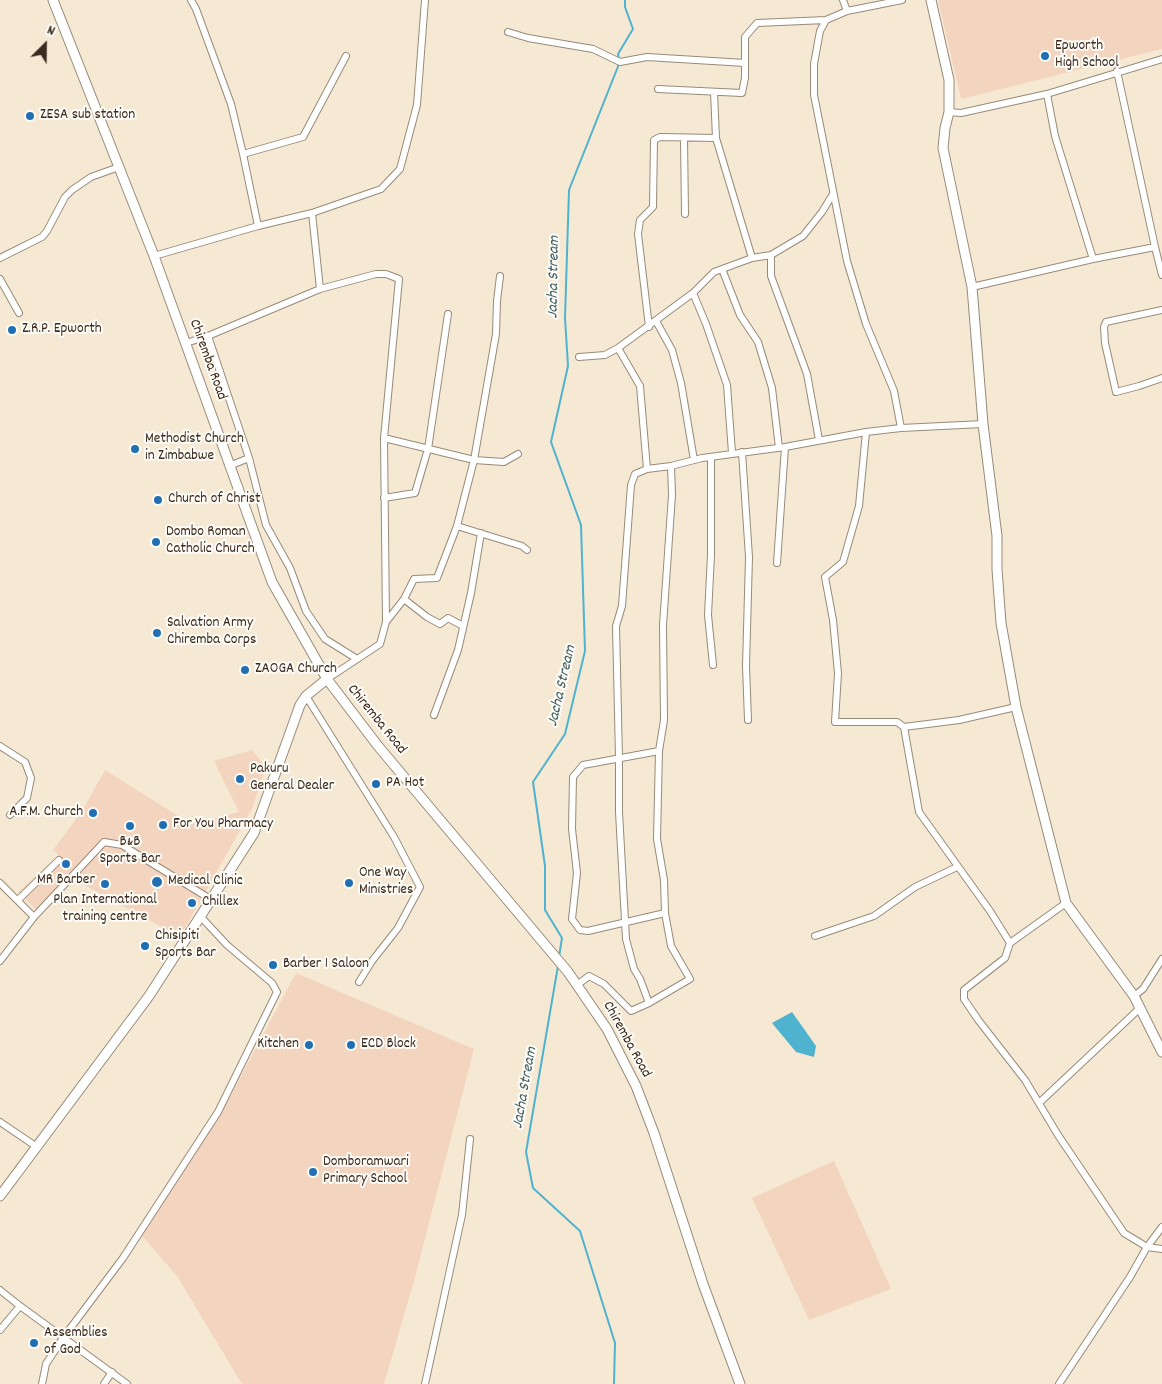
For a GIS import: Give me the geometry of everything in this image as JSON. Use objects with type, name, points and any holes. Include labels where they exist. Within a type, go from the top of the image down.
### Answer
[{"type":"street","name":"Chiremba Road","points":[[53,0],[154,256],[272,582],[326,679],[378,746],[568,972],[608,1030],[636,1086],[654,1133],[703,1284],[740,1384]]},
{"type":"street","points":[[192,0],[231,104],[258,226]]},
{"type":"street","points":[[154,256],[258,226],[312,213],[382,189],[400,169],[417,105],[425,0]]},
{"type":"street","points":[[843,0],[847,11]]},
{"type":"street","points":[[658,89],[742,93],[745,78],[745,37],[757,23],[826,20],[847,11],[902,0]]},
{"type":"street","points":[[931,0],[950,80],[949,112],[943,148],[972,288],[983,424],[998,536],[997,569],[1001,623],[1016,707],[1066,903],[1134,996],[1162,1052]]},
{"type":"street","points":[[826,20],[820,31],[814,64],[814,95],[847,261],[866,324],[894,391],[901,428]]},
{"type":"street","points":[[508,32],[535,40],[593,49],[620,62],[647,57],[744,64]]},
{"type":"street","points":[[243,154],[303,137],[346,56]]},
{"type":"street","points":[[949,112],[961,113],[1046,94],[1117,71],[1162,59]]},
{"type":"street","points":[[1117,71],[1162,275]]},
{"type":"street","points":[[714,92],[716,138],[752,258]]},
{"type":"street","points":[[1046,94],[1055,136],[1093,260]]},
{"type":"street","points":[[649,327],[638,234],[640,220],[653,207],[654,140],[660,137],[716,138]]},
{"type":"street","points":[[684,138],[685,214]]},
{"type":"street","points":[[0,258],[42,237],[65,198],[72,190],[91,177],[119,167]]},
{"type":"street","points":[[579,357],[605,355],[618,348],[693,293],[714,272],[752,258],[771,256],[803,236],[822,212],[833,194]]},
{"type":"street","points":[[312,213],[320,289]]},
{"type":"street","points":[[972,288],[1156,247]]},
{"type":"street","points":[[771,256],[771,276],[807,374],[819,440]]},
{"type":"street","points":[[722,269],[740,315],[758,342],[772,388],[782,447],[777,563]]},
{"type":"street","points":[[0,1196],[149,996],[254,833],[300,705],[306,696],[326,679],[380,644],[386,622],[384,438],[399,279],[386,274],[376,274],[320,289],[208,336],[186,343]]},
{"type":"street","points":[[386,622],[404,600],[414,579],[437,578],[457,526],[474,460],[496,334],[500,276]]},
{"type":"street","points":[[0,279],[19,313]]},
{"type":"street","points":[[693,293],[706,324],[726,385],[732,453]]},
{"type":"street","points":[[1162,310],[1106,322],[1104,327],[1105,343],[1116,392],[1162,378]]},
{"type":"street","points":[[384,498],[415,493],[428,449],[448,314]]},
{"type":"street","points":[[656,321],[672,350],[681,383],[694,460]]},
{"type":"street","points":[[208,336],[248,458],[266,525],[290,568],[306,611],[326,639],[357,659]]},
{"type":"street","points":[[618,348],[640,386],[647,469]]},
{"type":"street","points":[[649,1003],[634,969],[626,939],[619,812],[616,626],[622,606],[630,485],[635,474],[647,469],[732,453],[782,447],[866,432],[901,428],[983,424]]},
{"type":"street","points":[[866,432],[859,506],[854,524],[843,562],[825,577],[833,620],[838,673],[835,722],[897,722],[904,727],[958,720],[1016,707]]},
{"type":"street","points":[[384,438],[474,460],[504,462],[518,454]]},
{"type":"street","points":[[742,452],[748,557],[746,666],[748,720]]},
{"type":"street","points":[[711,457],[711,555],[708,615],[714,665]]},
{"type":"street","points":[[229,466],[248,458]]},
{"type":"street","points":[[577,985],[589,976],[604,984],[631,1011],[649,1003],[690,979],[671,946],[665,913],[664,880],[657,839],[659,751],[664,720],[663,625],[672,495],[671,466]]},
{"type":"street","points":[[457,526],[522,546],[528,550]]},
{"type":"street","points":[[434,715],[455,661],[471,593],[481,533]]},
{"type":"street","points":[[404,600],[440,624],[448,618],[463,626]]},
{"type":"street","points":[[306,696],[394,837],[420,888],[398,928],[372,961],[360,982]]},
{"type":"street","points":[[904,727],[919,812],[990,911],[1010,944]]},
{"type":"street","points":[[0,746],[24,762],[31,778],[26,798],[10,815]]},
{"type":"street","points":[[659,751],[583,764],[574,777],[572,829],[576,873],[572,919],[580,930],[588,931],[665,913]]},
{"type":"street","points":[[0,961],[34,917],[104,842],[122,845],[212,900]]},
{"type":"street","points":[[18,900],[59,860]]},
{"type":"street","points":[[816,936],[874,916],[915,886],[957,867]]},
{"type":"street","points":[[0,883],[34,917]]},
{"type":"street","points":[[1066,903],[1010,944],[1005,958],[964,990],[964,999],[1025,1080],[1058,1135],[1124,1233],[1147,1247],[1162,1249]]},
{"type":"street","points":[[42,1384],[46,1364],[123,1258],[218,1112],[277,992],[272,983],[227,946],[201,917]]},
{"type":"street","points":[[1134,996],[1143,989],[1162,959]]},
{"type":"street","points":[[1038,1103],[1140,1008]]},
{"type":"street","points":[[0,1122],[37,1147]]},
{"type":"street","points":[[425,1384],[462,1215],[470,1139]]},
{"type":"street","points":[[1059,1384],[1147,1247],[1162,1227]]},
{"type":"street","points":[[0,1290],[127,1384]]},
{"type":"street","points":[[0,1330],[20,1306]]},
{"type":"street","points":[[104,1384],[112,1372]]},
{"type":"shaded area","name":"Epworth High School","points":[[938,0],[1162,0],[1162,49],[961,99]]},
{"type":"shaded area","points":[[252,750],[266,767],[252,809],[180,937],[73,879],[38,912],[18,892],[59,855],[53,850],[82,811],[105,770],[191,824],[239,812],[214,761]]},
{"type":"shaded area","name":"Domboramwari Primary School","points":[[296,973],[474,1049],[414,1281],[384,1384],[242,1384],[177,1276],[142,1236],[224,1108]]},
{"type":"shaded area","points":[[834,1161],[891,1289],[809,1320],[752,1198]]},
{"type":"water","points":[[792,1012],[816,1046],[814,1057],[796,1052],[772,1023]]},
{"type":"waterway","name":"Jacha Stream","points":[[619,60],[618,54],[633,29],[625,7],[625,0]]},
{"type":"waterway","name":"Jacha Stream","points":[[559,957],[562,938],[545,910],[545,866],[533,782],[565,734],[585,651],[581,525],[551,442],[568,366],[565,318],[569,190],[619,64]]},
{"type":"waterway","name":"Jacha Stream","points":[[558,966],[526,1152],[533,1188],[580,1231],[615,1343],[614,1384]]},
{"type":"place","name":"Epworth High School","points":[[1045,56]]},
{"type":"place","name":"ZESA sub station","points":[[30,116]]},
{"type":"place","name":"Z.R.P. Epworth","points":[[12,330]]},
{"type":"place","name":"Methodist Church in Zimbabwe","points":[[135,449]]},
{"type":"place","name":"Church of Christ","points":[[158,500]]},
{"type":"place","name":"Dombo Roman Catholic Church","points":[[156,542]]},
{"type":"place","name":"Salvation Army Chiremba Corps","points":[[157,633]]},
{"type":"place","name":"ZAOGA Church","points":[[245,670]]},
{"type":"place","name":"Pakuru General Dealer","points":[[240,779]]},
{"type":"place","name":"PA Hot","points":[[376,784]]},
{"type":"place","name":"A.F.M. Church","points":[[93,813]]},
{"type":"place","name":"For You Pharmacy","points":[[163,825]]},
{"type":"place","name":"B&B Sports Bar","points":[[130,826]]},
{"type":"place","name":"MR Barber","points":[[66,864]]},
{"type":"place","name":"Medical Clinic","points":[[157,882]]},
{"type":"place","name":"One Way Ministries","points":[[349,883]]},
{"type":"place","name":"Plan International training centre","points":[[105,884]]},
{"type":"place","name":"Chillex","points":[[192,903]]},
{"type":"place","name":"Chisipiti Sports Bar","points":[[145,946]]},
{"type":"place","name":"Barber 1 Saloon","points":[[273,965]]},
{"type":"place","name":"Kitchen","points":[[309,1045]]},
{"type":"place","name":"ECD Block","points":[[351,1045]]},
{"type":"place","name":"Domboramwari Primary School","points":[[313,1172]]},
{"type":"place","name":"Assemblies of God","points":[[34,1343]]}]
